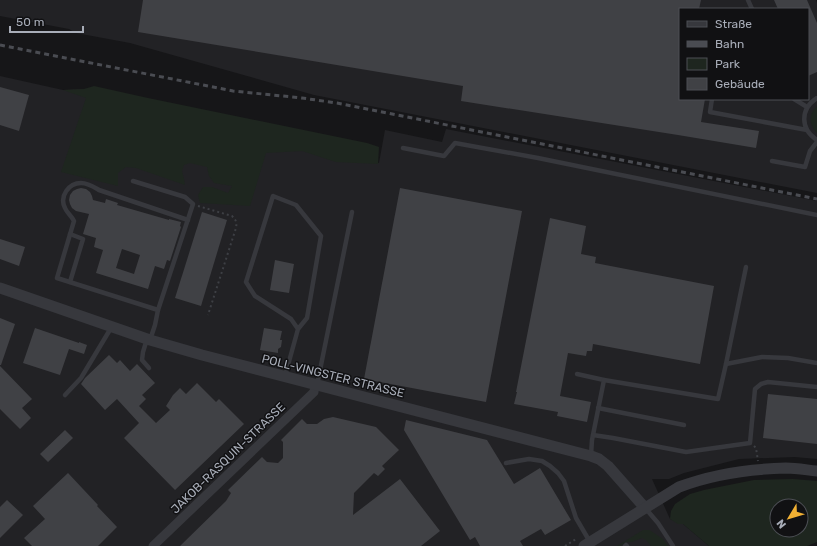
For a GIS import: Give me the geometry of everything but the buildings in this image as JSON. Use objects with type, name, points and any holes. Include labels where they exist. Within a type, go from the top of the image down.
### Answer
[{"type":"street","name":"POLL-VINGSTER STRASSE","points":[[0,288],[148,339],[202,355],[591,456],[599,459],[608,466],[645,508]]},
{"type":"street","name":"JAKOB-RASQUIN-STRASSE","points":[[153,546],[314,392],[316,385]]},
{"type":"street","points":[[587,544],[687,484],[723,474],[742,471],[787,468],[817,471]]},
{"type":"lane","points":[[772,161],[806,167],[810,151],[817,141],[807,130],[804,122],[804,115],[807,107],[817,98]]},
{"type":"lane","points":[[712,100],[710,112],[807,130]]},
{"type":"lane","points":[[796,100],[807,107]]},
{"type":"lane","points":[[403,148],[444,156],[455,143],[817,215]]},
{"type":"lane","points":[[134,181],[185,197],[193,204],[158,310],[155,325],[142,352],[142,360],[149,368]]},
{"type":"lane","points":[[158,310],[57,278],[74,221],[72,216],[65,209],[63,201],[64,195],[70,187],[81,183],[88,184],[100,190],[188,220]]},
{"type":"lane","points":[[285,377],[298,329],[307,318],[321,236],[296,205],[272,196],[246,282],[255,296],[291,319],[298,329]]},
{"type":"lane","points":[[316,385],[352,212]]},
{"type":"lane","points":[[70,234],[83,239],[70,282]]},
{"type":"lane","points":[[576,374],[718,399],[746,267]]},
{"type":"lane","points":[[65,395],[81,378],[112,326]]},
{"type":"lane","points":[[726,364],[762,357],[788,358],[817,363]]},
{"type":"lane","points":[[591,456],[593,435],[604,380]]},
{"type":"lane","points":[[593,435],[686,452],[750,443],[755,389],[761,384],[768,382],[817,387]]},
{"type":"lane","points":[[598,408],[684,424]]},
{"type":"lane","points":[[506,463],[529,459],[542,461],[558,473],[564,482],[576,518],[587,544]]},
{"type":"lane","points":[[645,508],[658,523],[673,546]]},
{"type":"path","points":[[193,204],[232,216],[237,223],[208,315]]},
{"type":"path","points":[[750,443],[756,448],[758,470]]},
{"type":"shaded area","points":[[0,0],[816,0],[817,193],[314,95],[130,43],[76,33],[69,29],[0,16]]},
{"type":"shaded area","points":[[0,76],[63,90],[84,89],[158,102],[379,163],[385,130],[442,142],[446,129],[817,201],[817,459],[795,457],[739,459],[684,473],[669,479],[652,479],[670,519],[683,524],[709,546],[0,546]]},
{"type":"green space","points":[[94,86],[367,143],[379,147],[378,164],[336,162],[302,151],[266,153],[250,206],[200,203],[198,195],[203,187],[212,187],[228,193],[232,186],[214,183],[209,176],[207,167],[190,163],[184,165],[182,171],[185,185],[136,168],[126,167],[118,173],[118,186],[61,172],[86,98],[63,90],[84,89]]},
{"type":"green space","points":[[817,106],[817,133],[812,127],[811,116]]},
{"type":"green space","points":[[793,479],[817,481],[817,542],[807,546],[709,546],[683,524],[678,524],[670,519],[671,511],[675,504],[690,494],[754,480]]},
{"type":"green space","points":[[643,530],[651,531],[663,539],[668,546],[651,546],[642,538],[617,546]]},
{"type":"railway","points":[[0,45],[233,91],[337,103],[817,199]]}]
